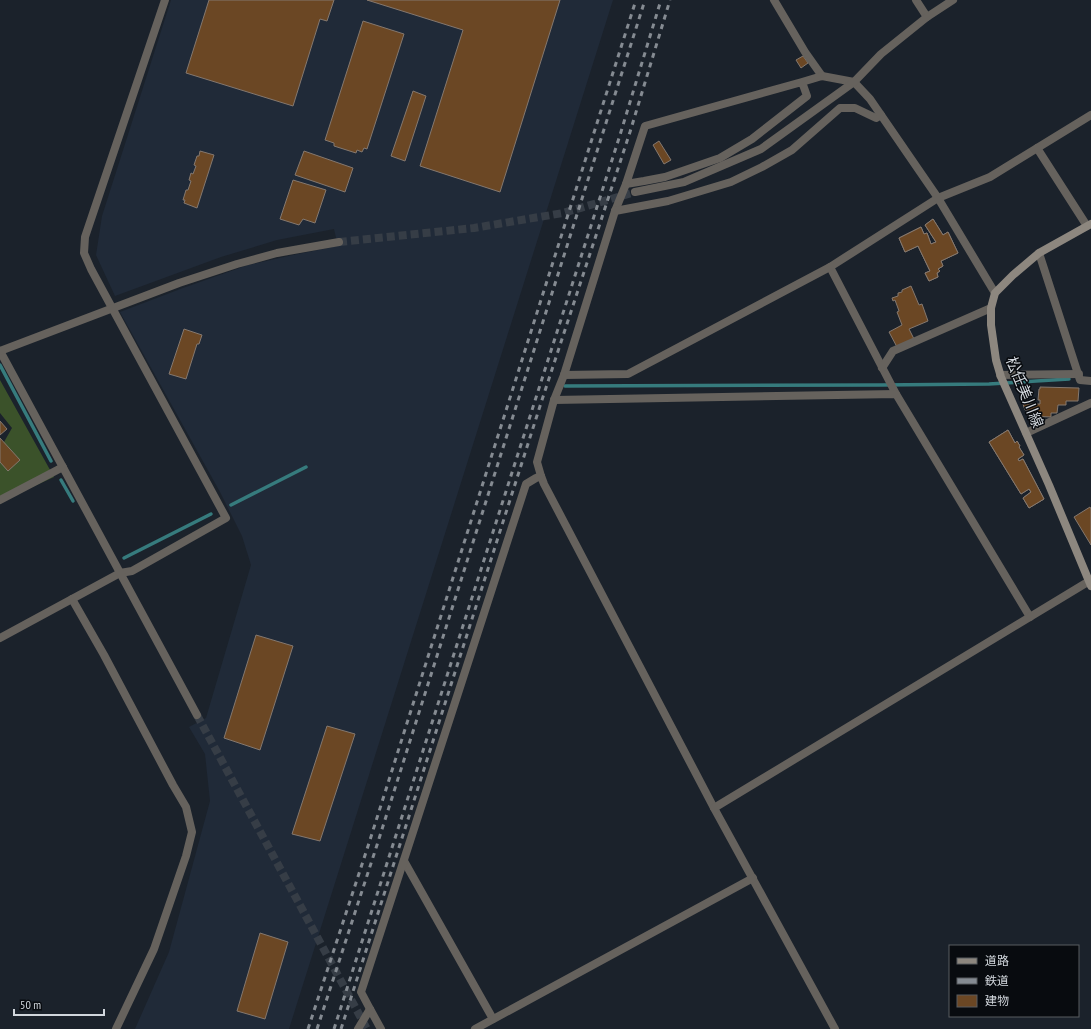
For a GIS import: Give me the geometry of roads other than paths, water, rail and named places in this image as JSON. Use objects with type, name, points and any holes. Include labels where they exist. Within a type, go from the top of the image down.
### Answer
[{"type":"main road","points":[[995,293],[1013,275],[1039,253],[1089,225]]},
{"type":"main road","name":"松任美川線","points":[[995,293],[991,308],[991,325],[996,360],[1001,376],[1006,391],[1026,433],[1090,582]]},
{"type":"street","points":[[0,638],[120,572],[132,571],[226,518],[91,269],[84,253],[85,237],[165,0]]},
{"type":"street","points":[[774,0],[805,52],[822,76]]},
{"type":"street","points":[[916,0],[927,16]]},
{"type":"street","points":[[635,192],[684,182],[761,149],[854,82],[881,54],[927,16],[954,0]]},
{"type":"street","points":[[835,1029],[714,808],[540,476],[537,462],[554,400],[564,375],[615,211],[626,184],[645,126],[822,76],[854,82],[870,99],[938,198],[995,293]]},
{"type":"street","points":[[626,184],[665,177],[720,158],[752,139],[807,96],[802,82]]},
{"type":"street","points":[[615,211],[668,201],[731,182],[792,150],[840,108],[855,108],[876,118],[881,115]]},
{"type":"street","points":[[564,375],[628,374],[830,267],[938,198],[990,177],[1091,115]]},
{"type":"street","points":[[1037,148],[1089,225]]},
{"type":"street","points":[[197,715],[0,351],[179,283],[237,264],[277,253],[339,242]]},
{"type":"street","points":[[1039,253],[1080,380],[1091,381]]},
{"type":"street","points":[[830,267],[896,394],[1030,617]]},
{"type":"street","points":[[882,368],[893,351],[991,308]]},
{"type":"street","points":[[1001,376],[1078,374]]},
{"type":"street","points":[[554,400],[896,394]]},
{"type":"street","points":[[1026,433],[1091,403]]},
{"type":"street","points":[[0,500],[63,467]]},
{"type":"street","points":[[381,1029],[361,992],[526,484],[540,476]]},
{"type":"street","points":[[714,808],[1090,582]]},
{"type":"street","points":[[72,599],[186,807],[192,832],[186,856],[154,949],[116,1029]]},
{"type":"street","points":[[404,861],[493,1019]]},
{"type":"street","points":[[475,1029],[753,878]]},
{"type":"street","points":[[358,1029],[370,1009]]},
{"type":"waterway","points":[[0,365],[51,461]]},
{"type":"waterway","points":[[565,386],[989,384],[1069,379]]},
{"type":"waterway","points":[[231,505],[306,467]]},
{"type":"waterway","points":[[61,480],[73,501]]},
{"type":"waterway","points":[[124,558],[211,514]]},
{"type":"tunnel","points":[[339,242],[474,228],[563,213],[635,192]]},
{"type":"tunnel","points":[[197,715],[367,1029]]},
{"type":"railway","points":[[308,1029],[369,843],[636,0]]},
{"type":"railway","points":[[317,1029],[377,845],[645,0]]},
{"type":"railway","points":[[334,1029],[620,135],[661,0]]},
{"type":"railway","points":[[341,1029],[541,403],[630,132],[670,0]]}]
